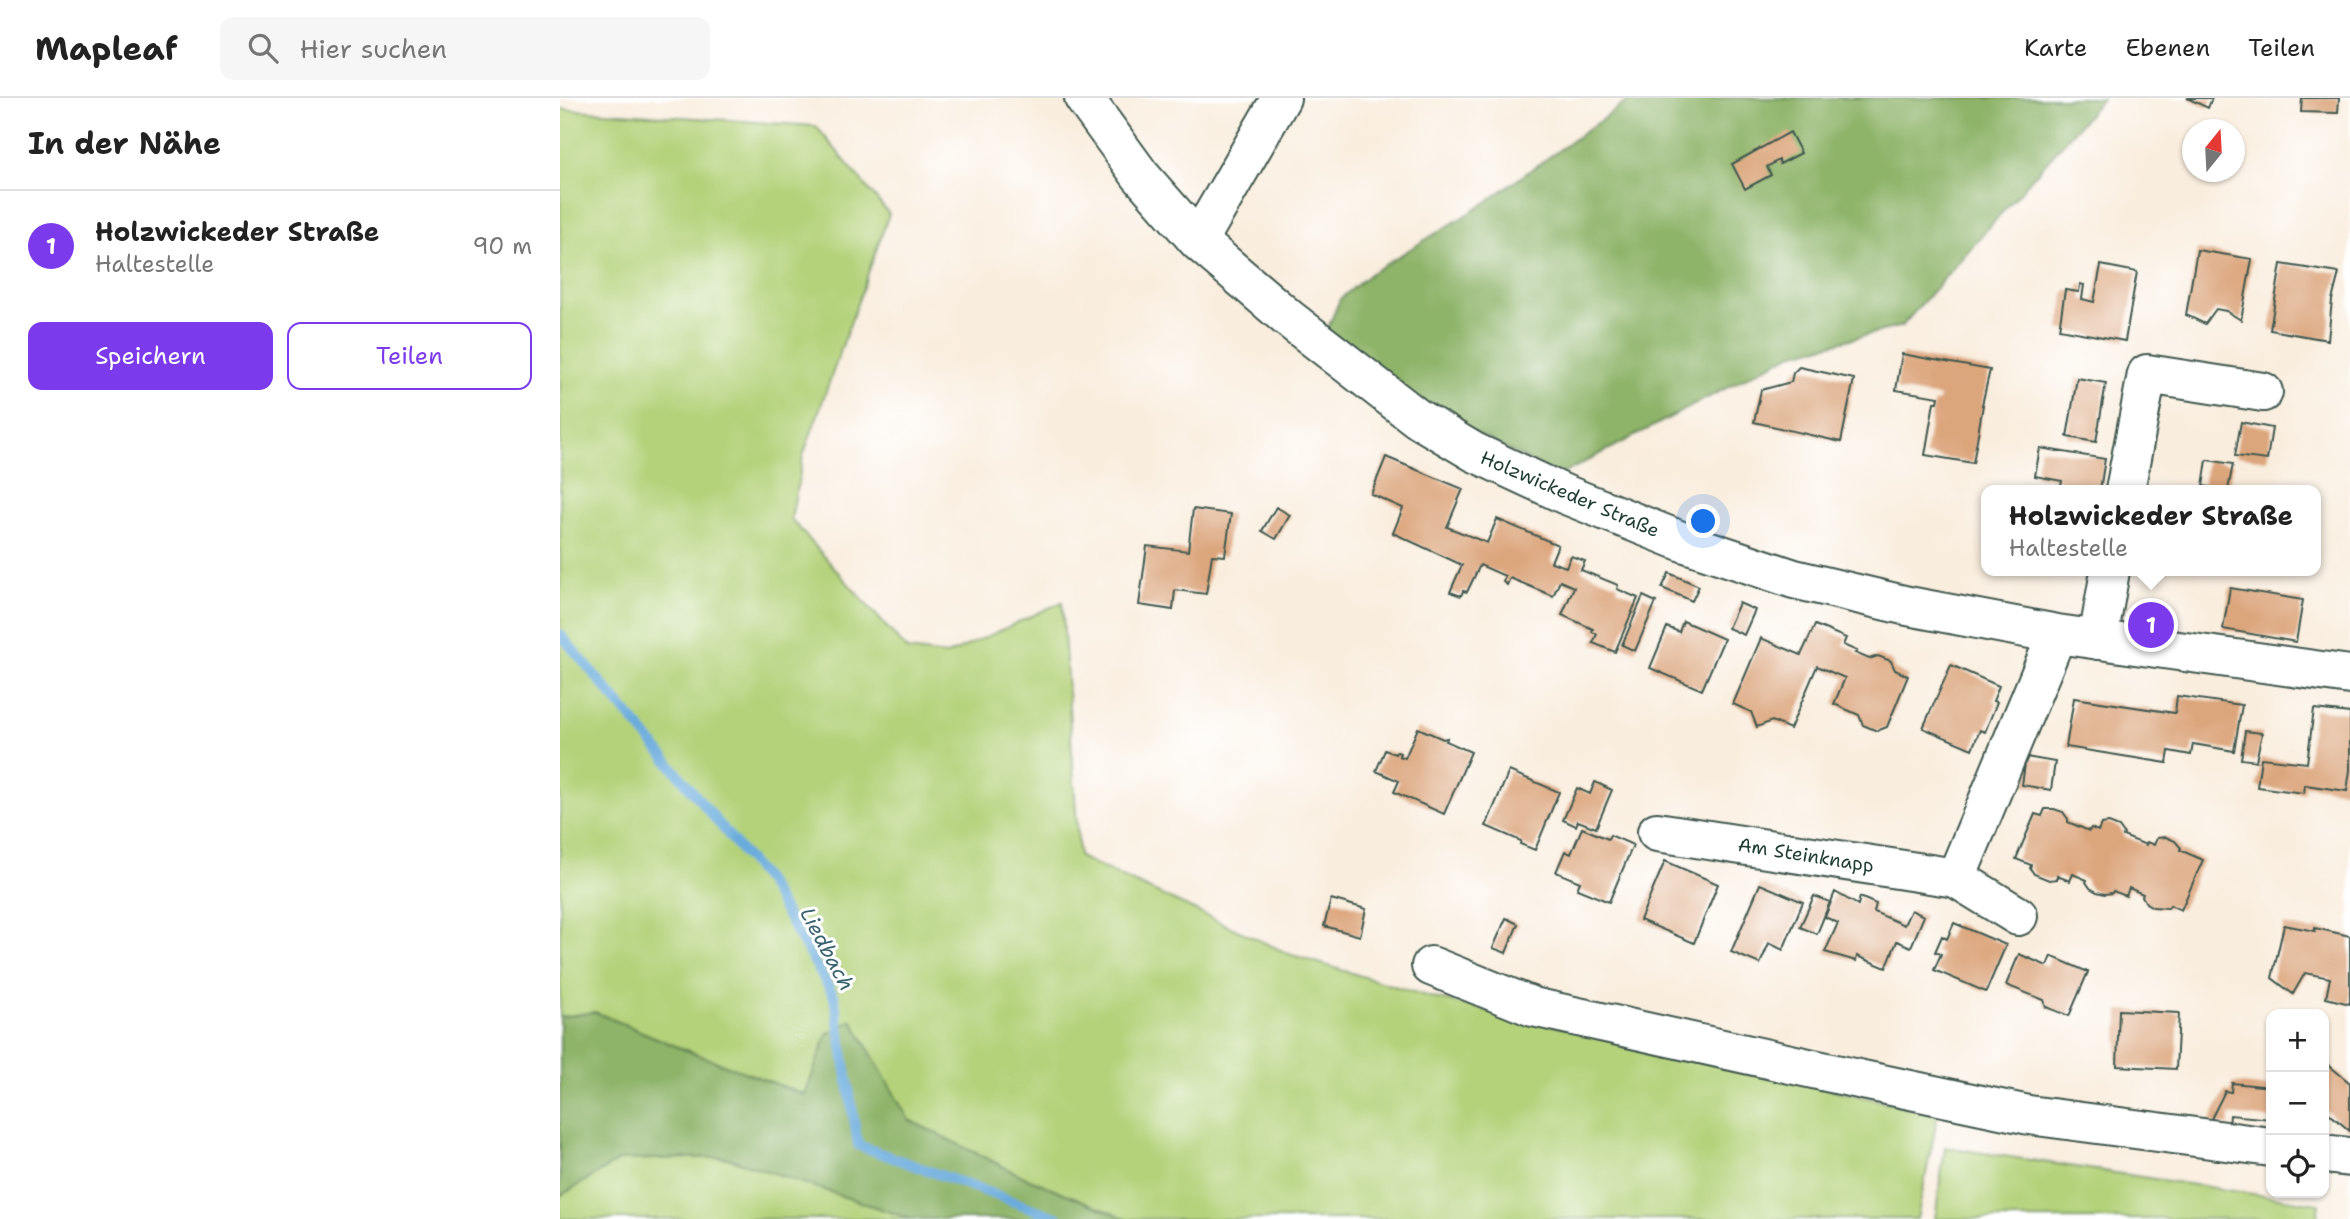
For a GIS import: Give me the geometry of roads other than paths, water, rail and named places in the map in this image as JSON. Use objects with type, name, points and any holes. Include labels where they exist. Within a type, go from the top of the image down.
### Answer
[{"type":"street","name":"Holzwickeder Straße","points":[[1084,98],[1140,175],[1198,241],[1326,348],[1417,418],[1474,452],[1564,494],[1686,542],[1794,579],[1908,606],[2057,634],[2350,675]]},
{"type":"street","points":[[1198,241],[1281,98]]},
{"type":"street","points":[[2126,485],[2147,374],[2263,392]]},
{"type":"street","points":[[2098,639],[2109,576]]},
{"type":"street","points":[[1956,878],[2057,634]]},
{"type":"street","name":"Am Steinknapp","points":[[1657,832],[1956,878],[2018,916]]},
{"type":"street","points":[[1431,966],[1533,1007],[1875,1083],[2029,1115],[2266,1146]]},
{"type":"street","points":[[2329,1155],[2350,1157]]},
{"type":"waterway","name":"Liedbach","points":[[560,634],[767,882],[834,996],[858,1145],[1061,1219]]},
{"type":"place","name":"Holzwickeder Straße","points":[[2151,625]]}]
